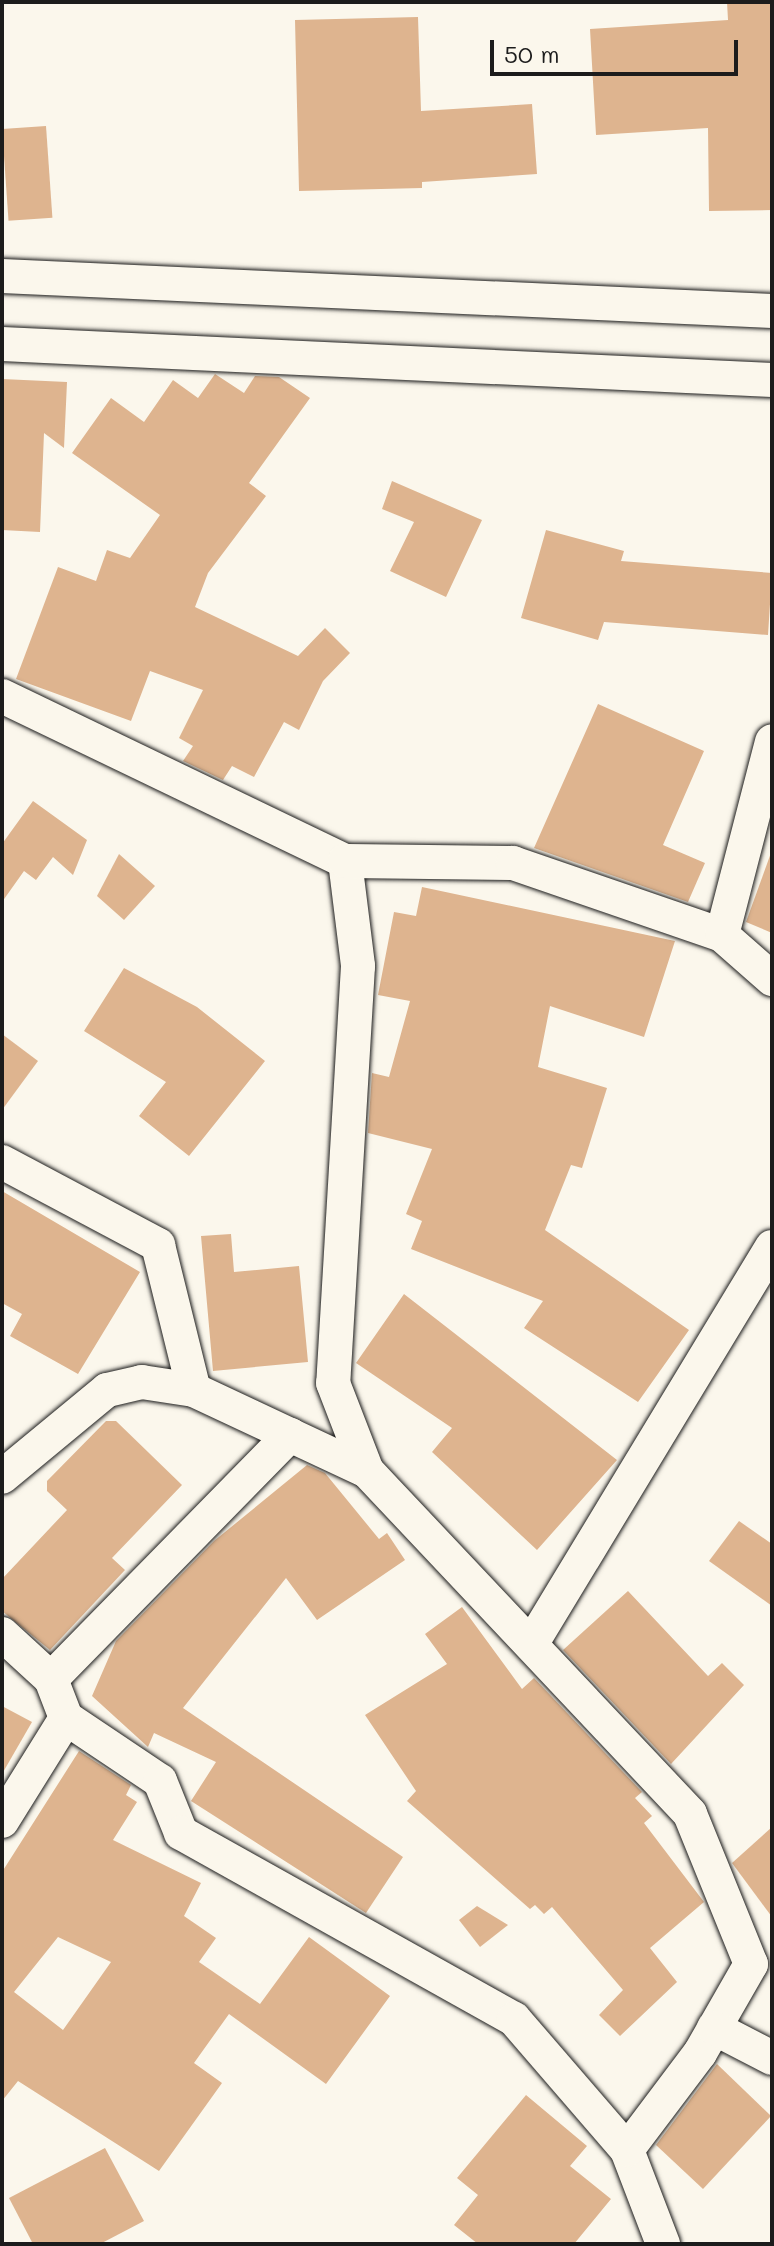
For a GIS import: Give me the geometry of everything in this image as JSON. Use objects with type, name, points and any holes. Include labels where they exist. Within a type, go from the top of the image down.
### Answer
[{"type":"street","points":[[2,276],[772,311]]},
{"type":"street","points":[[2,344],[772,380]]},
{"type":"street","points":[[2,696],[345,861],[513,863],[722,935],[772,979]]},
{"type":"street","points":[[722,935],[772,741]]},
{"type":"street","points":[[345,861],[358,966],[333,1383],[367,1471]]},
{"type":"street","points":[[2,1162],[158,1245],[194,1390]]},
{"type":"street","points":[[532,1643],[772,1247]]},
{"type":"street","points":[[2,1477],[107,1390],[142,1382],[194,1390],[367,1471],[532,1643],[690,1814],[762,1960],[627,2150]]},
{"type":"street","points":[[51,1679],[290,1435]]},
{"type":"street","points":[[2,1634],[51,1679],[66,1718],[160,1781],[181,1833],[514,2019],[627,2150],[663,2244]]},
{"type":"street","points":[[2,1821],[66,1718]]},
{"type":"street","points":[[714,2028],[772,2058]]},
{"type":"building","points":[[727,2],[772,2],[772,210],[709,211],[708,128],[596,135],[590,29],[728,20]]},
{"type":"building","points":[[418,17],[421,111],[532,104],[537,174],[422,182],[422,188],[299,191],[295,20]]},
{"type":"building","points":[[46,126],[52,218],[9,221],[2,129]]},
{"type":"building","points":[[215,374],[244,393],[255,376],[279,377],[310,398],[249,483],[266,496],[208,573],[195,607],[298,656],[325,628],[350,653],[323,681],[299,730],[284,722],[254,777],[232,766],[223,780],[183,761],[193,746],[179,738],[203,690],[150,671],[131,721],[16,679],[58,567],[96,581],[107,550],[130,558],[160,515],[72,453],[111,398],[144,422],[173,380],[198,398]]},
{"type":"building","points":[[2,379],[67,382],[64,448],[44,433],[40,532],[2,530]]},
{"type":"building","points":[[392,481],[482,520],[446,597],[390,571],[414,522],[382,509]]},
{"type":"building","points":[[546,530],[624,551],[621,561],[772,573],[768,635],[604,622],[598,640],[521,618]]},
{"type":"building","points":[[598,704],[704,751],[663,845],[705,863],[688,902],[534,848]]},
{"type":"building","points":[[33,801],[87,840],[73,875],[53,857],[36,880],[24,871],[2,902],[2,844]]},
{"type":"building","points":[[772,850],[772,933],[746,922]]},
{"type":"building","points":[[119,854],[155,886],[124,920],[97,896]]},
{"type":"building","points":[[422,887],[675,941],[644,1037],[550,1006],[538,1067],[607,1088],[582,1168],[571,1165],[545,1230],[689,1330],[638,1402],[524,1328],[543,1301],[411,1249],[422,1221],[406,1214],[432,1149],[368,1133],[372,1073],[389,1077],[410,1001],[378,995],[394,912],[416,916]]},
{"type":"building","points":[[124,968],[197,1007],[265,1061],[189,1156],[139,1116],[166,1082],[84,1031]]},
{"type":"building","points":[[2,1034],[38,1061],[2,1110]]},
{"type":"building","points":[[2,1191],[140,1272],[78,1374],[10,1336],[22,1314],[2,1303]]},
{"type":"building","points":[[231,1234],[234,1272],[299,1266],[308,1362],[213,1371],[201,1236]]},
{"type":"building","points":[[404,1294],[617,1460],[537,1550],[432,1452],[452,1428],[356,1363]]},
{"type":"building","points":[[106,1421],[116,1421],[182,1485],[112,1558],[125,1570],[50,1650],[2,1611],[2,1579],[67,1510],[47,1491],[47,1481]]},
{"type":"building","points":[[307,1465],[325,1473],[379,1539],[387,1533],[405,1560],[317,1620],[286,1578],[183,1708],[403,1857],[366,1913],[191,1801],[216,1762],[154,1733],[148,1747],[92,1696],[116,1641],[214,1541]]},
{"type":"building","points":[[739,1521],[772,1544],[772,1606],[709,1561]]},
{"type":"building","points":[[628,1591],[708,1676],[722,1663],[744,1685],[671,1764],[563,1650]]},
{"type":"building","points":[[462,1607],[522,1689],[534,1678],[642,1792],[635,1798],[652,1816],[644,1823],[704,1902],[650,1948],[677,1982],[620,2036],[599,2015],[623,1990],[552,1907],[544,1914],[535,1905],[530,1909],[407,1801],[416,1791],[365,1715],[447,1664],[425,1634]]},
{"type":"building","points":[[2,1706],[32,1722],[2,1774]]},
{"type":"building","points":[[79,1751],[131,1785],[126,1795],[137,1802],[113,1840],[201,1883],[184,1916],[216,1938],[199,1962],[260,2004],[309,1937],[390,1996],[326,2084],[229,2014],[194,2063],[222,2083],[159,2171],[18,2081],[2,2101],[2,1872]],"holes":[[[58,1937],[111,1962],[63,2030],[14,1992]]]},
{"type":"building","points":[[772,1827],[772,1917],[732,1863]]},
{"type":"building","points":[[477,1906],[508,1925],[480,1947],[459,1920]]},
{"type":"building","points":[[717,2064],[771,2116],[703,2189],[656,2145]]},
{"type":"building","points":[[526,2095],[587,2146],[570,2166],[611,2199],[574,2244],[478,2244],[454,2225],[478,2195],[457,2178]]},
{"type":"building","points":[[105,2148],[144,2221],[100,2244],[33,2244],[9,2198]]}]
